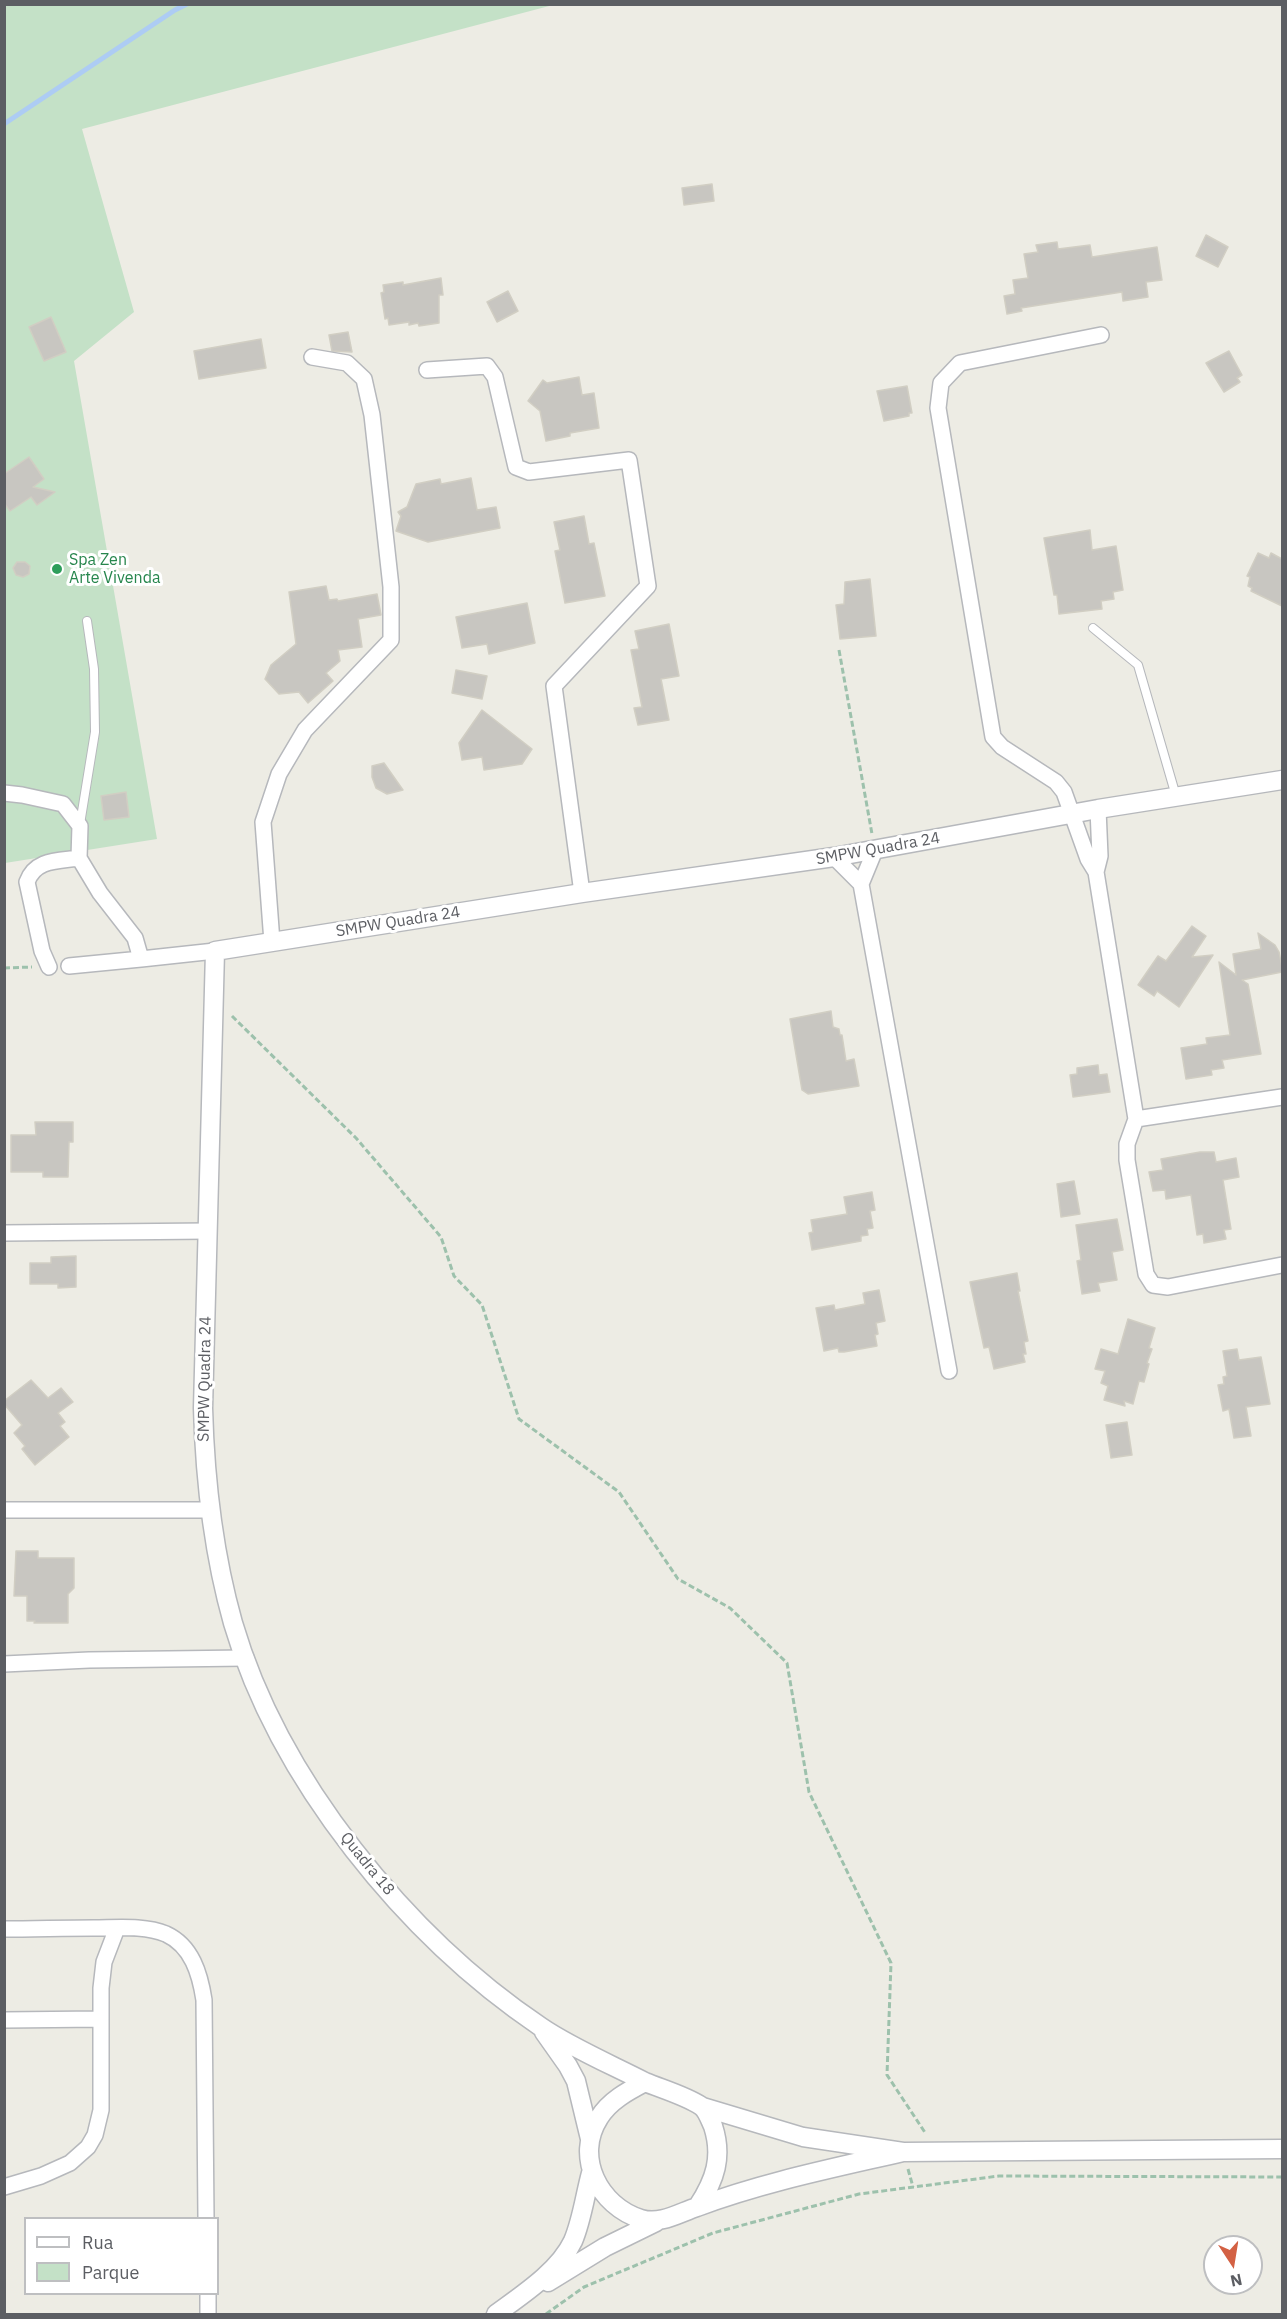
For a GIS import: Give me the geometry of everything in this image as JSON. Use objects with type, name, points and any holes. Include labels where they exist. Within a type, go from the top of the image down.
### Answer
[{"type":"street","points":[[1101,335],[960,363],[941,383],[938,408],[993,737],[1002,747],[1056,782],[1064,792],[1070,814],[1088,859],[1096,872],[1136,1119],[1127,1144],[1127,1160],[1146,1274],[1153,1285],[1168,1287],[1282,1265]]},
{"type":"street","points":[[272,942],[263,822],[279,774],[305,730],[391,640],[391,587],[372,415],[364,379],[347,363],[312,357]]},
{"type":"street","points":[[427,370],[487,366],[495,377],[516,467],[529,472],[629,460],[648,586],[554,686],[582,893]]},
{"type":"street","name":"SMPW Quadra 24","points":[[246,1658],[223,1582],[209,1510],[203,1408],[215,951],[582,893],[834,857],[1098,809],[1282,780]]},
{"type":"street","points":[[4,793],[63,804],[80,826],[80,858],[100,893],[135,939],[141,959]]},
{"type":"street","points":[[1096,872],[1100,856],[1098,809]]},
{"type":"street","points":[[875,850],[861,884],[949,1371]]},
{"type":"street","points":[[834,857],[861,884]]},
{"type":"street","points":[[49,967],[42,951],[27,882],[30,872],[44,863],[80,858]]},
{"type":"street","points":[[69,966],[215,951]]},
{"type":"street","points":[[1136,1119],[1282,1097]]},
{"type":"street","points":[[4,1233],[208,1231]]},
{"type":"street","points":[[4,1510],[209,1510]]},
{"type":"street","points":[[4,1664],[89,1660],[246,1658]]},
{"type":"street","name":"Quadra 18","points":[[246,1658],[261,1695],[299,1768],[352,1849],[405,1909],[446,1950],[479,1980],[542,2028]]},
{"type":"street","points":[[4,2187],[41,2176],[70,2163],[88,2147],[95,2135],[101,2110],[101,2019],[104,1962],[117,1928]]},
{"type":"street","points":[[4,1929],[149,1930],[166,1935],[188,1952],[202,1983],[204,2000],[206,2217]]},
{"type":"street","points":[[4,2020],[101,2019]]},
{"type":"street","points":[[542,2028],[645,2082],[703,2107],[803,2137],[903,2152],[1282,2149]]},
{"type":"street","points":[[496,2314],[530,2290],[568,2250],[578,2227],[591,2173],[590,2139],[576,2082],[542,2028]]},
{"type":"street","points":[[590,2139],[598,2119],[606,2109],[628,2091],[645,2082]]},
{"type":"street","points":[[699,2206],[715,2175],[719,2151],[713,2126],[703,2107]]},
{"type":"street","points":[[530,2290],[548,2282],[620,2239],[656,2222],[699,2206],[809,2173],[903,2152]]},
{"type":"street","points":[[591,2173],[604,2196],[616,2207],[641,2219],[656,2222]]},
{"type":"street","points":[[208,2295],[208,2314]]},
{"type":"lane","points":[[80,826],[95,732],[94,669],[87,621]]},
{"type":"lane","points":[[1093,628],[1138,665],[1177,797]]},
{"type":"path","points":[[839,650],[875,850]]},
{"type":"path","points":[[214,998],[356,1138],[441,1238],[454,1276],[483,1305],[519,1419],[619,1492],[678,1579],[730,1608],[787,1663],[809,1792],[891,1963],[887,2075],[938,2152]]},
{"type":"path","points":[[546,2314],[584,2287],[713,2233],[859,2194],[999,2176],[1282,2177]]},
{"type":"green space","points":[[5,5],[553,5],[82,129],[134,312],[74,361],[157,839],[5,863]]},
{"type":"building","points":[[712,184],[714,201],[684,205],[682,188]]},
{"type":"building","points":[[1206,235],[1228,247],[1218,267],[1196,256]]},
{"type":"building","points":[[1057,242],[1058,249],[1090,245],[1092,257],[1157,247],[1162,280],[1146,282],[1148,297],[1123,301],[1122,292],[1021,308],[1022,311],[1007,314],[1004,296],[1015,294],[1013,280],[1028,278],[1024,254],[1038,252],[1036,245]]},
{"type":"building","points":[[441,278],[443,295],[439,295],[439,323],[419,326],[418,323],[409,325],[409,322],[389,325],[388,318],[385,319],[381,293],[384,292],[383,285],[403,282],[403,285]]},
{"type":"building","points":[[508,291],[518,311],[497,322],[487,302]]},
{"type":"building","points":[[51,317],[66,352],[44,361],[29,327]]},
{"type":"building","points":[[348,332],[352,352],[332,351],[329,335]]},
{"type":"building","points":[[261,339],[266,368],[199,379],[194,351]]},
{"type":"building","points":[[1229,351],[1242,375],[1237,378],[1240,382],[1224,392],[1206,363]]},
{"type":"building","points":[[579,377],[582,395],[594,393],[599,428],[570,433],[570,436],[546,441],[540,411],[528,401],[543,380],[547,383]]},
{"type":"building","points":[[907,386],[912,413],[909,413],[909,416],[884,421],[877,391]]},
{"type":"building","points":[[29,457],[44,479],[33,487],[55,492],[37,505],[31,497],[10,511],[4,503],[4,474]]},
{"type":"building","points":[[471,478],[477,510],[496,507],[500,528],[428,542],[396,531],[401,516],[398,512],[407,507],[416,484],[440,479],[441,484]]},
{"type":"building","points":[[584,516],[589,544],[594,543],[605,596],[565,603],[555,551],[560,550],[554,522]]},
{"type":"building","points":[[1090,530],[1092,550],[1116,546],[1123,590],[1113,592],[1114,599],[1101,601],[1102,609],[1059,614],[1044,538]]},
{"type":"building","points":[[1258,553],[1269,558],[1271,553],[1282,559],[1282,606],[1251,591],[1252,588],[1248,586],[1250,577],[1247,576]]},
{"type":"building","points":[[17,562],[25,562],[30,566],[29,574],[23,577],[16,575],[13,568]]},
{"type":"building","points":[[870,579],[876,636],[840,639],[836,605],[844,604],[845,582]]},
{"type":"building","points":[[326,586],[329,600],[337,599],[338,601],[377,594],[381,615],[358,619],[362,647],[338,650],[340,661],[326,673],[333,681],[308,703],[299,692],[279,694],[265,679],[271,665],[296,644],[289,592]]},
{"type":"building","points":[[527,603],[535,643],[489,654],[487,644],[462,648],[456,617]]},
{"type":"building","points":[[669,624],[679,676],[661,679],[669,720],[638,725],[634,708],[642,707],[631,650],[639,649],[635,631]]},
{"type":"building","points":[[456,670],[487,676],[482,699],[452,693]]},
{"type":"building","points":[[482,710],[532,749],[522,764],[484,770],[482,757],[462,760],[459,743]]},
{"type":"building","points":[[384,763],[403,790],[387,794],[376,788],[372,777],[372,766]]},
{"type":"building","points":[[126,792],[129,817],[104,820],[101,796]]},
{"type":"building","points":[[1192,926],[1206,936],[1192,957],[1213,955],[1179,1007],[1157,991],[1154,996],[1138,985],[1158,956],[1166,961]]},
{"type":"building","points":[[1258,933],[1275,945],[1282,967],[1282,972],[1242,980],[1248,984],[1261,1054],[1222,1060],[1224,1068],[1211,1070],[1212,1075],[1186,1079],[1181,1048],[1207,1044],[1206,1038],[1230,1035],[1219,962],[1236,975],[1233,954],[1261,949]]},
{"type":"building","points":[[831,1011],[833,1027],[839,1029],[842,1035],[846,1061],[854,1059],[859,1086],[808,1094],[802,1090],[790,1019]]},
{"type":"building","points":[[1098,1065],[1099,1075],[1107,1074],[1110,1092],[1073,1097],[1070,1075],[1077,1074],[1077,1068]]},
{"type":"building","points":[[35,1122],[73,1122],[73,1142],[69,1142],[68,1177],[43,1177],[43,1172],[11,1172],[11,1135],[36,1135]]},
{"type":"building","points":[[1200,1152],[1214,1152],[1216,1162],[1236,1158],[1239,1177],[1223,1180],[1231,1229],[1224,1230],[1226,1239],[1204,1243],[1203,1234],[1197,1235],[1191,1195],[1166,1199],[1165,1190],[1153,1191],[1149,1172],[1163,1170],[1161,1159]]},
{"type":"building","points":[[1074,1181],[1080,1214],[1061,1217],[1057,1184]]},
{"type":"building","points":[[872,1192],[875,1210],[870,1211],[873,1228],[867,1229],[868,1235],[861,1236],[861,1241],[812,1250],[809,1233],[813,1232],[811,1220],[847,1214],[844,1197]]},
{"type":"building","points":[[1117,1219],[1123,1250],[1112,1252],[1117,1280],[1098,1283],[1100,1291],[1082,1294],[1077,1261],[1081,1260],[1076,1225]]},
{"type":"building","points":[[76,1256],[76,1287],[58,1288],[58,1284],[30,1284],[30,1263],[51,1263],[51,1257]]},
{"type":"building","points":[[1017,1273],[1020,1291],[1018,1291],[1028,1341],[1024,1342],[1025,1362],[994,1369],[989,1347],[984,1348],[970,1282]]},
{"type":"building","points":[[879,1290],[885,1321],[876,1323],[877,1346],[844,1352],[839,1352],[838,1348],[824,1351],[816,1308],[834,1305],[835,1310],[865,1304],[863,1293]]},
{"type":"building","points":[[1128,1319],[1155,1328],[1149,1348],[1152,1349],[1144,1382],[1139,1381],[1133,1404],[1124,1401],[1125,1406],[1104,1400],[1108,1386],[1101,1383],[1105,1371],[1095,1369],[1101,1349],[1118,1354]]},
{"type":"building","points":[[1237,1349],[1239,1360],[1261,1357],[1270,1404],[1246,1407],[1251,1436],[1234,1438],[1229,1409],[1223,1411],[1218,1385],[1224,1384],[1223,1377],[1227,1376],[1223,1351]]},
{"type":"building","points":[[31,1380],[48,1398],[61,1388],[73,1402],[58,1413],[65,1422],[60,1426],[69,1437],[35,1465],[22,1449],[25,1446],[14,1433],[22,1425],[4,1404],[4,1401]]},
{"type":"building","points":[[1127,1422],[1132,1455],[1111,1458],[1106,1425]]},
{"type":"building","points":[[16,1551],[38,1551],[38,1558],[74,1558],[74,1588],[68,1594],[68,1623],[27,1621],[27,1596],[14,1596]]},
{"type":"waterway","points":[[4,124],[187,4]]},
{"type":"place","name":"Spa Zen Arte Vivenda","points":[[57,569]]}]
